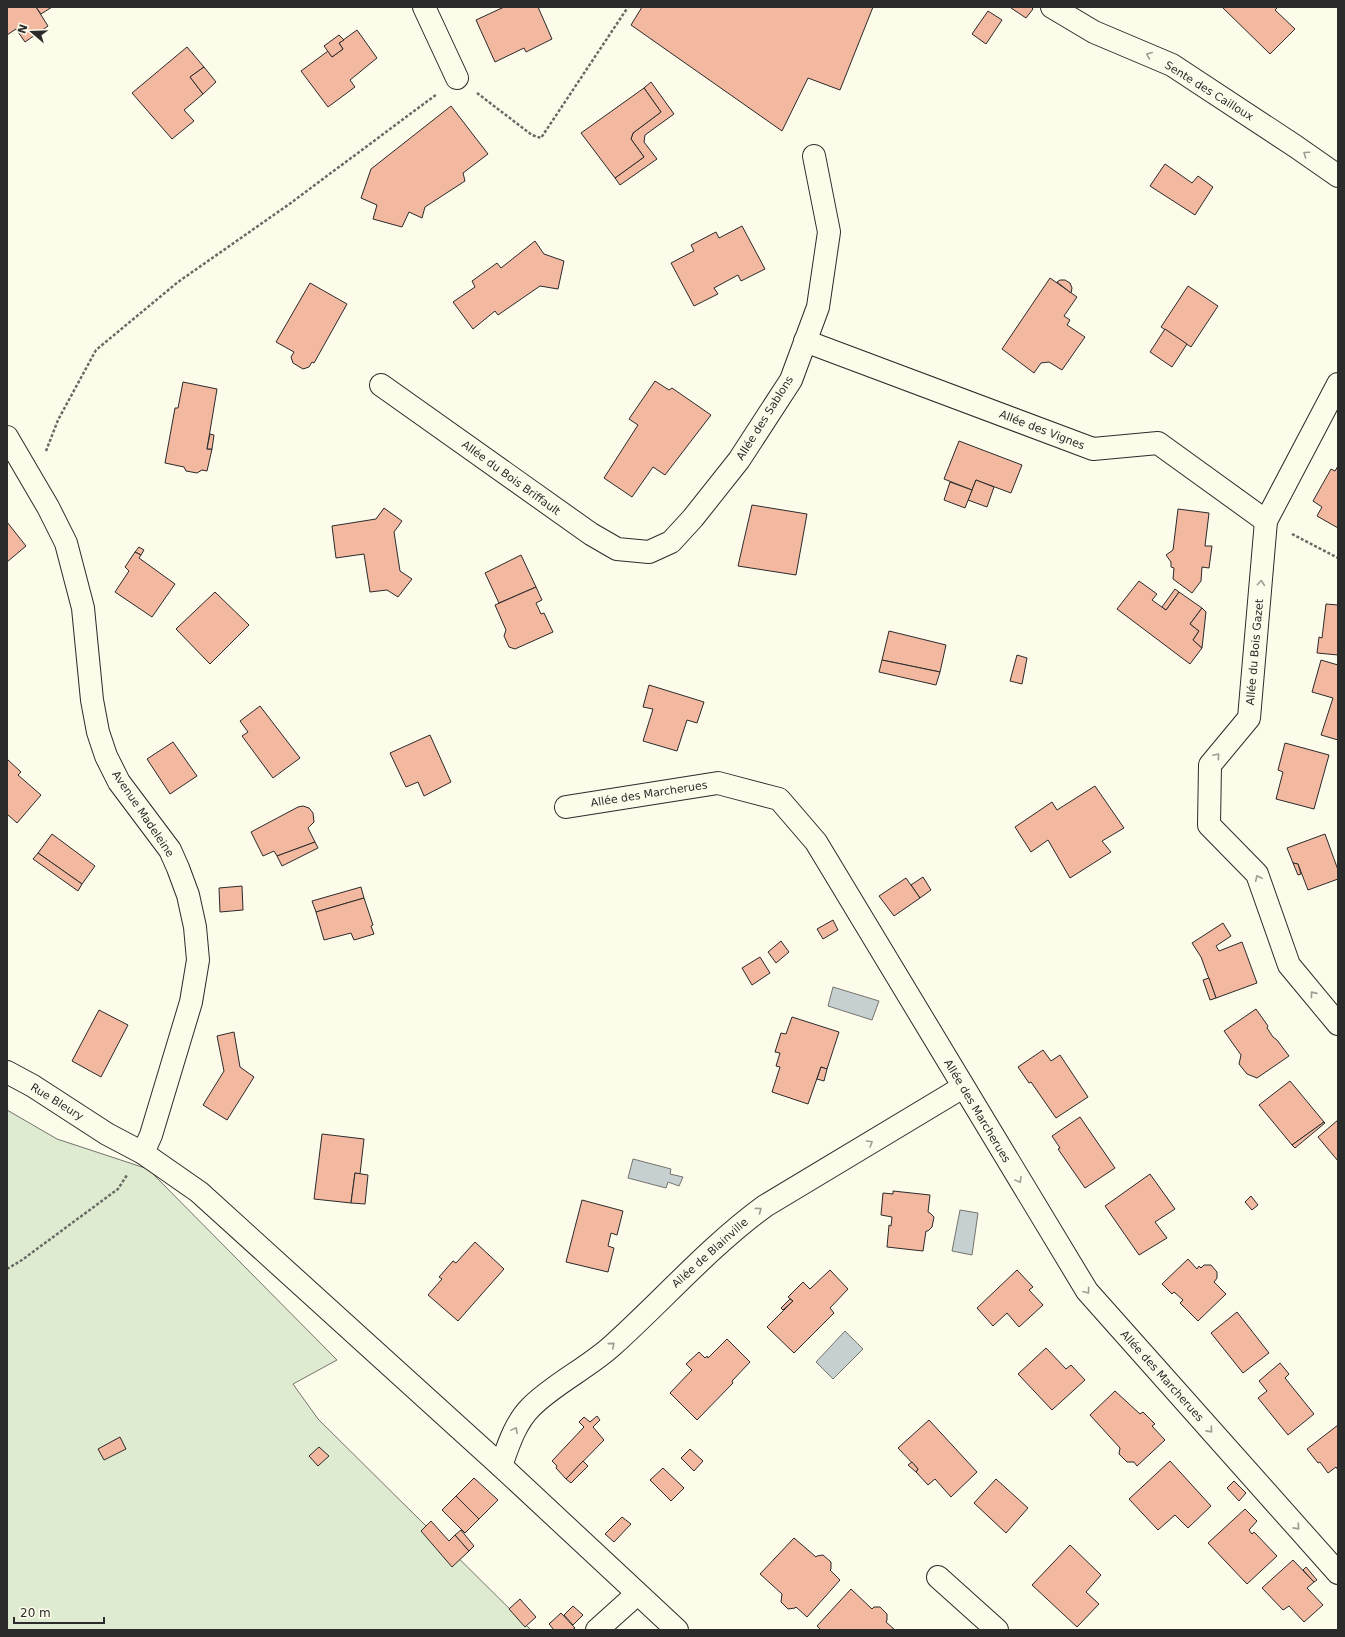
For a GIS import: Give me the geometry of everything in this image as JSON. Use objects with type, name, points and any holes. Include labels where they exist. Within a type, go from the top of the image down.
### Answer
[{"type":"street","points":[[424,7],[457,78]]},
{"type":"street","name":"Sente des Cailloux","points":[[1052,7],[1094,32],[1172,65],[1338,176]]},
{"type":"street","name":"Allée des Sablons","points":[[649,552],[671,542],[694,518],[739,460],[791,380],[818,307],[828,232],[814,156]]},
{"type":"street","name":"Allée des Vignes","points":[[805,341],[1092,449],[1158,443],[1266,522]]},
{"type":"street","name":"Allée du Bois Gazet","points":[[1338,384],[1266,522],[1250,718],[1210,765],[1209,825],[1257,874],[1289,965],[1338,1024]]},
{"type":"street","name":"Allée du Bois Briffault","points":[[381,385],[590,534],[617,549],[649,552]]},
{"type":"street","name":"Avenue Madeleine","points":[[7,437],[48,507],[66,543],[83,608],[92,700],[98,732],[106,756],[119,782],[170,850],[188,895],[195,927],[198,960],[191,1002],[151,1135],[143,1153]]},
{"type":"street","name":"Allée des Marcherues","points":[[566,807],[718,783],[779,799],[816,842],[1086,1291],[1338,1573]]},
{"type":"street","name":"Rue Bleury","points":[[7,1072],[33,1086],[107,1134]]},
{"type":"street","name":"Allée de Blainville","points":[[501,1466],[514,1433],[530,1408],[546,1394],[612,1346],[716,1245],[740,1224],[765,1206],[962,1087]]},
{"type":"street","points":[[7,1090],[26,1100],[107,1134],[143,1153],[199,1192],[501,1466],[677,1630]]},
{"type":"street","points":[[938,1577],[997,1630]]},
{"type":"street","points":[[597,1630],[637,1594]]},
{"type":"path","points":[[58,420],[96,350],[178,282],[288,205],[457,78],[532,135],[541,138],[628,7]]},
{"type":"path","points":[[1266,522],[1338,558]]},
{"type":"path","points":[[7,1269],[22,1260],[118,1189],[143,1153]]},
{"type":"green space","points":[[7,1110],[57,1139],[148,1169],[337,1360],[293,1384],[318,1419],[531,1630],[7,1630]]},
{"type":"shaded area","points":[[833,987],[879,1001],[872,1020],[828,1006]]},
{"type":"shaded area","points":[[633,1159],[671,1169],[670,1174],[683,1177],[679,1186],[668,1182],[666,1188],[628,1178]]},
{"type":"shaded area","points":[[960,1210],[978,1213],[972,1255],[952,1251]]},
{"type":"shaded area","points":[[845,1331],[863,1349],[833,1379],[816,1362]]},
{"type":"building","points":[[7,7],[36,7],[48,26],[25,42],[16,29],[7,35]]},
{"type":"building","points":[[36,7],[52,7],[41,14]]},
{"type":"building","points":[[504,7],[538,7],[552,39],[526,52],[524,48],[495,62],[476,20]]},
{"type":"building","points":[[642,7],[873,7],[840,90],[808,78],[782,131],[631,25]]},
{"type":"building","points":[[1031,7],[1033,9],[1026,18],[1011,8]]},
{"type":"building","points":[[1222,7],[1278,7],[1275,10],[1295,29],[1270,54]]},
{"type":"building","points":[[988,11],[1002,20],[986,44],[972,34]]},
{"type":"building","points":[[357,30],[377,58],[350,80],[355,87],[328,107],[301,71],[328,51],[332,57],[343,49],[339,43]]},
{"type":"building","points":[[339,35],[344,40],[339,43],[343,49],[332,57],[324,46]]},
{"type":"building","points":[[187,47],[204,67],[190,77],[203,94],[184,110],[194,121],[172,139],[132,93]]},
{"type":"building","points":[[204,67],[216,82],[203,94],[190,77]]},
{"type":"building","points":[[651,82],[674,114],[645,135],[644,142],[657,159],[620,185],[615,178],[644,157],[631,139],[633,133],[661,112],[644,88]]},
{"type":"building","points":[[644,88],[661,112],[633,133],[631,139],[644,157],[615,178],[581,133]]},
{"type":"building","points":[[451,106],[488,154],[463,173],[465,181],[425,207],[422,218],[409,212],[402,227],[373,219],[377,205],[361,198],[371,169]]},
{"type":"building","points":[[1165,164],[1192,183],[1198,176],[1213,187],[1195,215],[1150,186]]},
{"type":"building","points":[[742,226],[765,269],[741,281],[738,275],[714,288],[718,294],[694,306],[671,263],[694,251],[691,245],[716,232],[719,238]]},
{"type":"building","points":[[535,241],[544,254],[564,261],[558,289],[540,286],[498,315],[495,311],[473,329],[453,302],[475,287],[472,281],[497,263],[501,268]]},
{"type":"building","points":[[1050,278],[1077,297],[1064,316],[1070,320],[1067,325],[1085,337],[1062,370],[1049,362],[1041,363],[1034,373],[1002,349]]},
{"type":"building","points":[[1060,280],[1065,280],[1070,283],[1072,288],[1071,293],[1057,282]]},
{"type":"building","points":[[310,283],[347,304],[314,363],[312,362],[309,367],[303,369],[293,363],[291,357],[294,352],[276,342]]},
{"type":"building","points":[[1188,286],[1218,306],[1191,347],[1161,327]]},
{"type":"building","points":[[1165,329],[1187,344],[1172,367],[1150,352]]},
{"type":"building","points":[[655,381],[669,390],[672,388],[711,415],[665,475],[653,467],[632,497],[604,478],[638,425],[629,419]]},
{"type":"building","points":[[183,382],[217,389],[207,449],[212,449],[207,471],[202,470],[197,473],[186,471],[184,467],[165,463],[175,408],[178,408]]},
{"type":"building","points":[[210,434],[214,435],[212,449],[207,449]]},
{"type":"building","points":[[959,441],[1022,465],[1011,493],[976,480],[972,490],[944,479]]},
{"type":"building","points":[[1338,466],[1338,528],[1317,516],[1322,507],[1313,501],[1331,469],[1335,471]]},
{"type":"building","points":[[976,480],[994,487],[987,507],[968,500]]},
{"type":"building","points":[[950,482],[972,490],[965,508],[944,500]]},
{"type":"building","points":[[752,505],[807,514],[796,575],[738,566]]},
{"type":"building","points":[[384,508],[402,521],[394,532],[400,571],[412,579],[398,597],[387,590],[370,592],[364,554],[336,558],[332,526],[376,519]]},
{"type":"building","points":[[1178,509],[1209,513],[1205,546],[1212,546],[1209,568],[1202,567],[1201,581],[1192,593],[1173,579],[1174,568],[1171,567],[1171,562],[1166,555],[1173,550]]},
{"type":"building","points":[[7,522],[26,546],[7,562]]},
{"type":"building","points":[[139,547],[144,550],[141,555],[135,552]]},
{"type":"building","points":[[135,552],[141,555],[139,558],[175,584],[152,617],[115,592],[129,571],[125,567]]},
{"type":"building","points":[[521,555],[536,587],[499,603],[485,573]]},
{"type":"building","points":[[1139,581],[1157,594],[1152,600],[1166,610],[1179,592],[1202,608],[1190,624],[1199,631],[1193,640],[1202,648],[1190,664],[1117,609]]},
{"type":"building","points":[[536,587],[542,600],[536,603],[541,614],[544,613],[553,632],[515,649],[509,647],[504,636],[506,630],[495,605]]},
{"type":"building","points":[[1175,589],[1179,592],[1166,610],[1162,607]]},
{"type":"building","points":[[215,592],[249,625],[210,664],[176,629]]},
{"type":"building","points":[[1326,604],[1338,605],[1338,655],[1317,653],[1319,637],[1322,638]]},
{"type":"building","points":[[1202,608],[1206,612],[1202,648],[1193,640],[1199,631],[1190,624]]},
{"type":"building","points":[[889,631],[946,645],[940,672],[882,660]]},
{"type":"building","points":[[1017,655],[1027,658],[1022,684],[1010,681]]},
{"type":"building","points":[[882,660],[940,672],[936,685],[879,672]]},
{"type":"building","points":[[1321,660],[1338,665],[1338,740],[1321,735],[1333,698],[1312,692]]},
{"type":"building","points":[[649,685],[704,702],[697,723],[687,720],[677,751],[643,741],[653,709],[643,707]]},
{"type":"building","points":[[260,706],[300,758],[273,778],[242,736],[248,732],[240,721]]},
{"type":"building","points":[[430,735],[451,782],[424,796],[418,782],[406,787],[390,753]]},
{"type":"building","points":[[173,742],[197,776],[170,794],[147,759]]},
{"type":"building","points":[[1285,743],[1329,755],[1314,809],[1276,799],[1283,772],[1278,770]]},
{"type":"building","points":[[7,759],[21,772],[18,775],[41,795],[17,823],[7,814]]},
{"type":"building","points":[[1095,786],[1124,828],[1102,841],[1111,852],[1070,878],[1048,840],[1031,852],[1015,827],[1052,802],[1057,810]]},
{"type":"building","points":[[303,806],[309,808],[313,813],[314,822],[308,828],[315,842],[277,856],[274,851],[263,856],[251,832],[298,807]]},
{"type":"building","points":[[52,834],[95,866],[82,884],[38,853]]},
{"type":"building","points":[[1325,834],[1338,870],[1338,879],[1308,890],[1298,864],[1293,863],[1287,848]]},
{"type":"building","points":[[315,842],[318,848],[282,866],[277,856]]},
{"type":"building","points":[[38,853],[82,884],[78,891],[33,859]]},
{"type":"building","points":[[1293,863],[1298,864],[1301,874],[1298,875]]},
{"type":"building","points":[[923,877],[931,890],[920,898],[911,885]]},
{"type":"building","points":[[906,878],[920,898],[894,916],[879,896]]},
{"type":"building","points":[[242,886],[243,910],[220,912],[219,888]]},
{"type":"building","points":[[361,887],[364,898],[316,912],[312,901]]},
{"type":"building","points":[[364,898],[373,925],[371,926],[374,934],[354,940],[351,933],[324,940],[316,912]]},
{"type":"building","points":[[833,920],[838,930],[823,939],[817,929]]},
{"type":"building","points":[[1223,923],[1231,936],[1216,946],[1219,951],[1242,942],[1257,983],[1216,998],[1201,957],[1192,943]]},
{"type":"building","points":[[781,941],[789,952],[776,963],[768,952]]},
{"type":"building","points":[[760,957],[770,973],[752,985],[742,968]]},
{"type":"building","points":[[1209,978],[1216,998],[1210,1000],[1203,980]]},
{"type":"building","points":[[1256,1009],[1268,1026],[1267,1028],[1273,1037],[1289,1056],[1257,1078],[1247,1074],[1239,1064],[1241,1055],[1224,1031]]},
{"type":"building","points":[[99,1010],[128,1025],[101,1077],[72,1061]]},
{"type":"building","points":[[792,1017],[839,1032],[827,1069],[821,1067],[808,1104],[772,1092],[780,1067],[776,1066],[780,1053],[775,1052],[781,1033],[786,1034]]},
{"type":"building","points":[[234,1032],[240,1067],[254,1077],[227,1120],[203,1105],[224,1071],[217,1036]]},
{"type":"building","points":[[1043,1050],[1051,1061],[1060,1055],[1088,1097],[1056,1118],[1031,1082],[1029,1083],[1018,1067]]},
{"type":"building","points":[[821,1067],[827,1069],[824,1081],[817,1079]]},
{"type":"building","points":[[1290,1081],[1324,1122],[1292,1145],[1259,1105]]},
{"type":"building","points":[[1080,1117],[1115,1168],[1085,1188],[1058,1149],[1060,1148],[1052,1136]]},
{"type":"building","points":[[1338,1120],[1338,1161],[1318,1137]]},
{"type":"building","points":[[1324,1122],[1325,1123],[1295,1148],[1292,1145]]},
{"type":"building","points":[[322,1134],[364,1139],[360,1174],[355,1173],[351,1203],[314,1199]]},
{"type":"building","points":[[355,1173],[368,1175],[365,1204],[351,1203]]},
{"type":"building","points":[[1150,1174],[1175,1209],[1155,1222],[1167,1238],[1139,1255],[1105,1206]]},
{"type":"building","points":[[893,1191],[930,1195],[928,1212],[934,1217],[932,1227],[926,1231],[923,1251],[887,1247],[889,1225],[891,1226],[892,1217],[881,1215],[883,1193],[893,1194]]},
{"type":"building","points":[[1251,1196],[1258,1205],[1252,1210],[1245,1202]]},
{"type":"building","points":[[582,1200],[623,1211],[617,1235],[611,1233],[608,1246],[614,1248],[608,1272],[566,1262]]},
{"type":"building","points":[[475,1242],[504,1269],[458,1321],[428,1295],[442,1279],[439,1277],[453,1261],[456,1263]]},
{"type":"building","points":[[1188,1259],[1197,1269],[1199,1266],[1201,1268],[1204,1265],[1211,1265],[1217,1272],[1217,1278],[1214,1282],[1226,1294],[1198,1321],[1180,1303],[1183,1300],[1174,1292],[1172,1294],[1162,1284]]},
{"type":"building","points":[[830,1270],[848,1289],[830,1308],[834,1313],[794,1353],[767,1327],[793,1301],[788,1297],[803,1282],[810,1289]]},
{"type":"building","points":[[1017,1270],[1033,1287],[1029,1290],[1043,1305],[1019,1327],[1007,1313],[993,1326],[977,1308]]},
{"type":"building","points":[[790,1299],[793,1301],[783,1310],[781,1308]]},
{"type":"building","points":[[1237,1312],[1269,1353],[1243,1373],[1211,1333]]},
{"type":"building","points":[[727,1339],[750,1362],[732,1381],[733,1383],[697,1420],[670,1393],[692,1370],[686,1364],[699,1352],[705,1358],[707,1356],[708,1358]]},
{"type":"building","points":[[1046,1348],[1066,1369],[1071,1365],[1085,1380],[1052,1410],[1018,1374]]},
{"type":"building","points":[[1280,1363],[1289,1374],[1285,1378],[1314,1414],[1288,1435],[1258,1398],[1267,1391],[1259,1381]]},
{"type":"building","points":[[1115,1391],[1140,1414],[1143,1412],[1155,1424],[1152,1426],[1165,1440],[1137,1466],[1134,1462],[1127,1462],[1119,1454],[1120,1448],[1090,1415]]},
{"type":"building","points":[[597,1416],[600,1420],[593,1427],[604,1440],[566,1479],[552,1461],[584,1427],[579,1422],[584,1417],[590,1422]]},
{"type":"building","points":[[929,1420],[977,1472],[951,1497],[935,1479],[928,1485],[916,1472],[918,1469],[898,1448]]},
{"type":"building","points":[[1338,1425],[1338,1470],[1336,1467],[1328,1473],[1320,1462],[1318,1463],[1307,1449]]},
{"type":"building","points":[[120,1437],[126,1449],[104,1460],[98,1449]]},
{"type":"building","points":[[319,1447],[329,1456],[318,1466],[309,1456]]},
{"type":"building","points":[[690,1449],[703,1461],[694,1471],[681,1458]]},
{"type":"building","points":[[583,1461],[588,1466],[571,1483],[566,1479]]},
{"type":"building","points":[[1170,1461],[1211,1506],[1188,1528],[1175,1515],[1158,1530],[1129,1499]]},
{"type":"building","points":[[912,1462],[918,1469],[916,1472],[908,1465]]},
{"type":"building","points":[[663,1468],[684,1488],[671,1501],[650,1480]]},
{"type":"building","points":[[474,1478],[498,1500],[479,1519],[456,1496]]},
{"type":"building","points":[[996,1479],[1028,1508],[1006,1533],[974,1503]]},
{"type":"building","points":[[1234,1481],[1246,1493],[1239,1501],[1227,1488]]},
{"type":"building","points":[[456,1496],[479,1519],[465,1533],[442,1510]]},
{"type":"building","points":[[1245,1509],[1257,1521],[1249,1530],[1252,1534],[1254,1532],[1277,1556],[1247,1584],[1208,1543]]},
{"type":"building","points":[[622,1517],[631,1524],[614,1542],[605,1534]]},
{"type":"building","points":[[431,1521],[449,1541],[455,1535],[469,1551],[452,1567],[421,1531]]},
{"type":"building","points":[[461,1530],[474,1546],[469,1551],[455,1535]]},
{"type":"building","points":[[794,1538],[816,1557],[823,1555],[831,1562],[830,1570],[840,1580],[807,1617],[796,1607],[788,1609],[781,1602],[782,1594],[760,1574]]},
{"type":"building","points":[[1070,1545],[1101,1575],[1086,1592],[1099,1604],[1077,1627],[1032,1585]]},
{"type":"building","points":[[1293,1560],[1314,1582],[1307,1588],[1323,1605],[1304,1622],[1289,1606],[1283,1610],[1262,1588]]},
{"type":"building","points":[[1306,1567],[1317,1580],[1314,1582],[1303,1570]]},
{"type":"building","points":[[851,1589],[872,1609],[874,1607],[880,1607],[887,1614],[886,1622],[895,1630],[821,1630],[817,1626]]},
{"type":"building","points":[[520,1599],[536,1617],[525,1627],[509,1609]]},
{"type":"building","points":[[573,1606],[583,1615],[573,1625],[564,1615]]},
{"type":"building","points":[[561,1613],[575,1628],[572,1630],[554,1630],[549,1624]]}]
